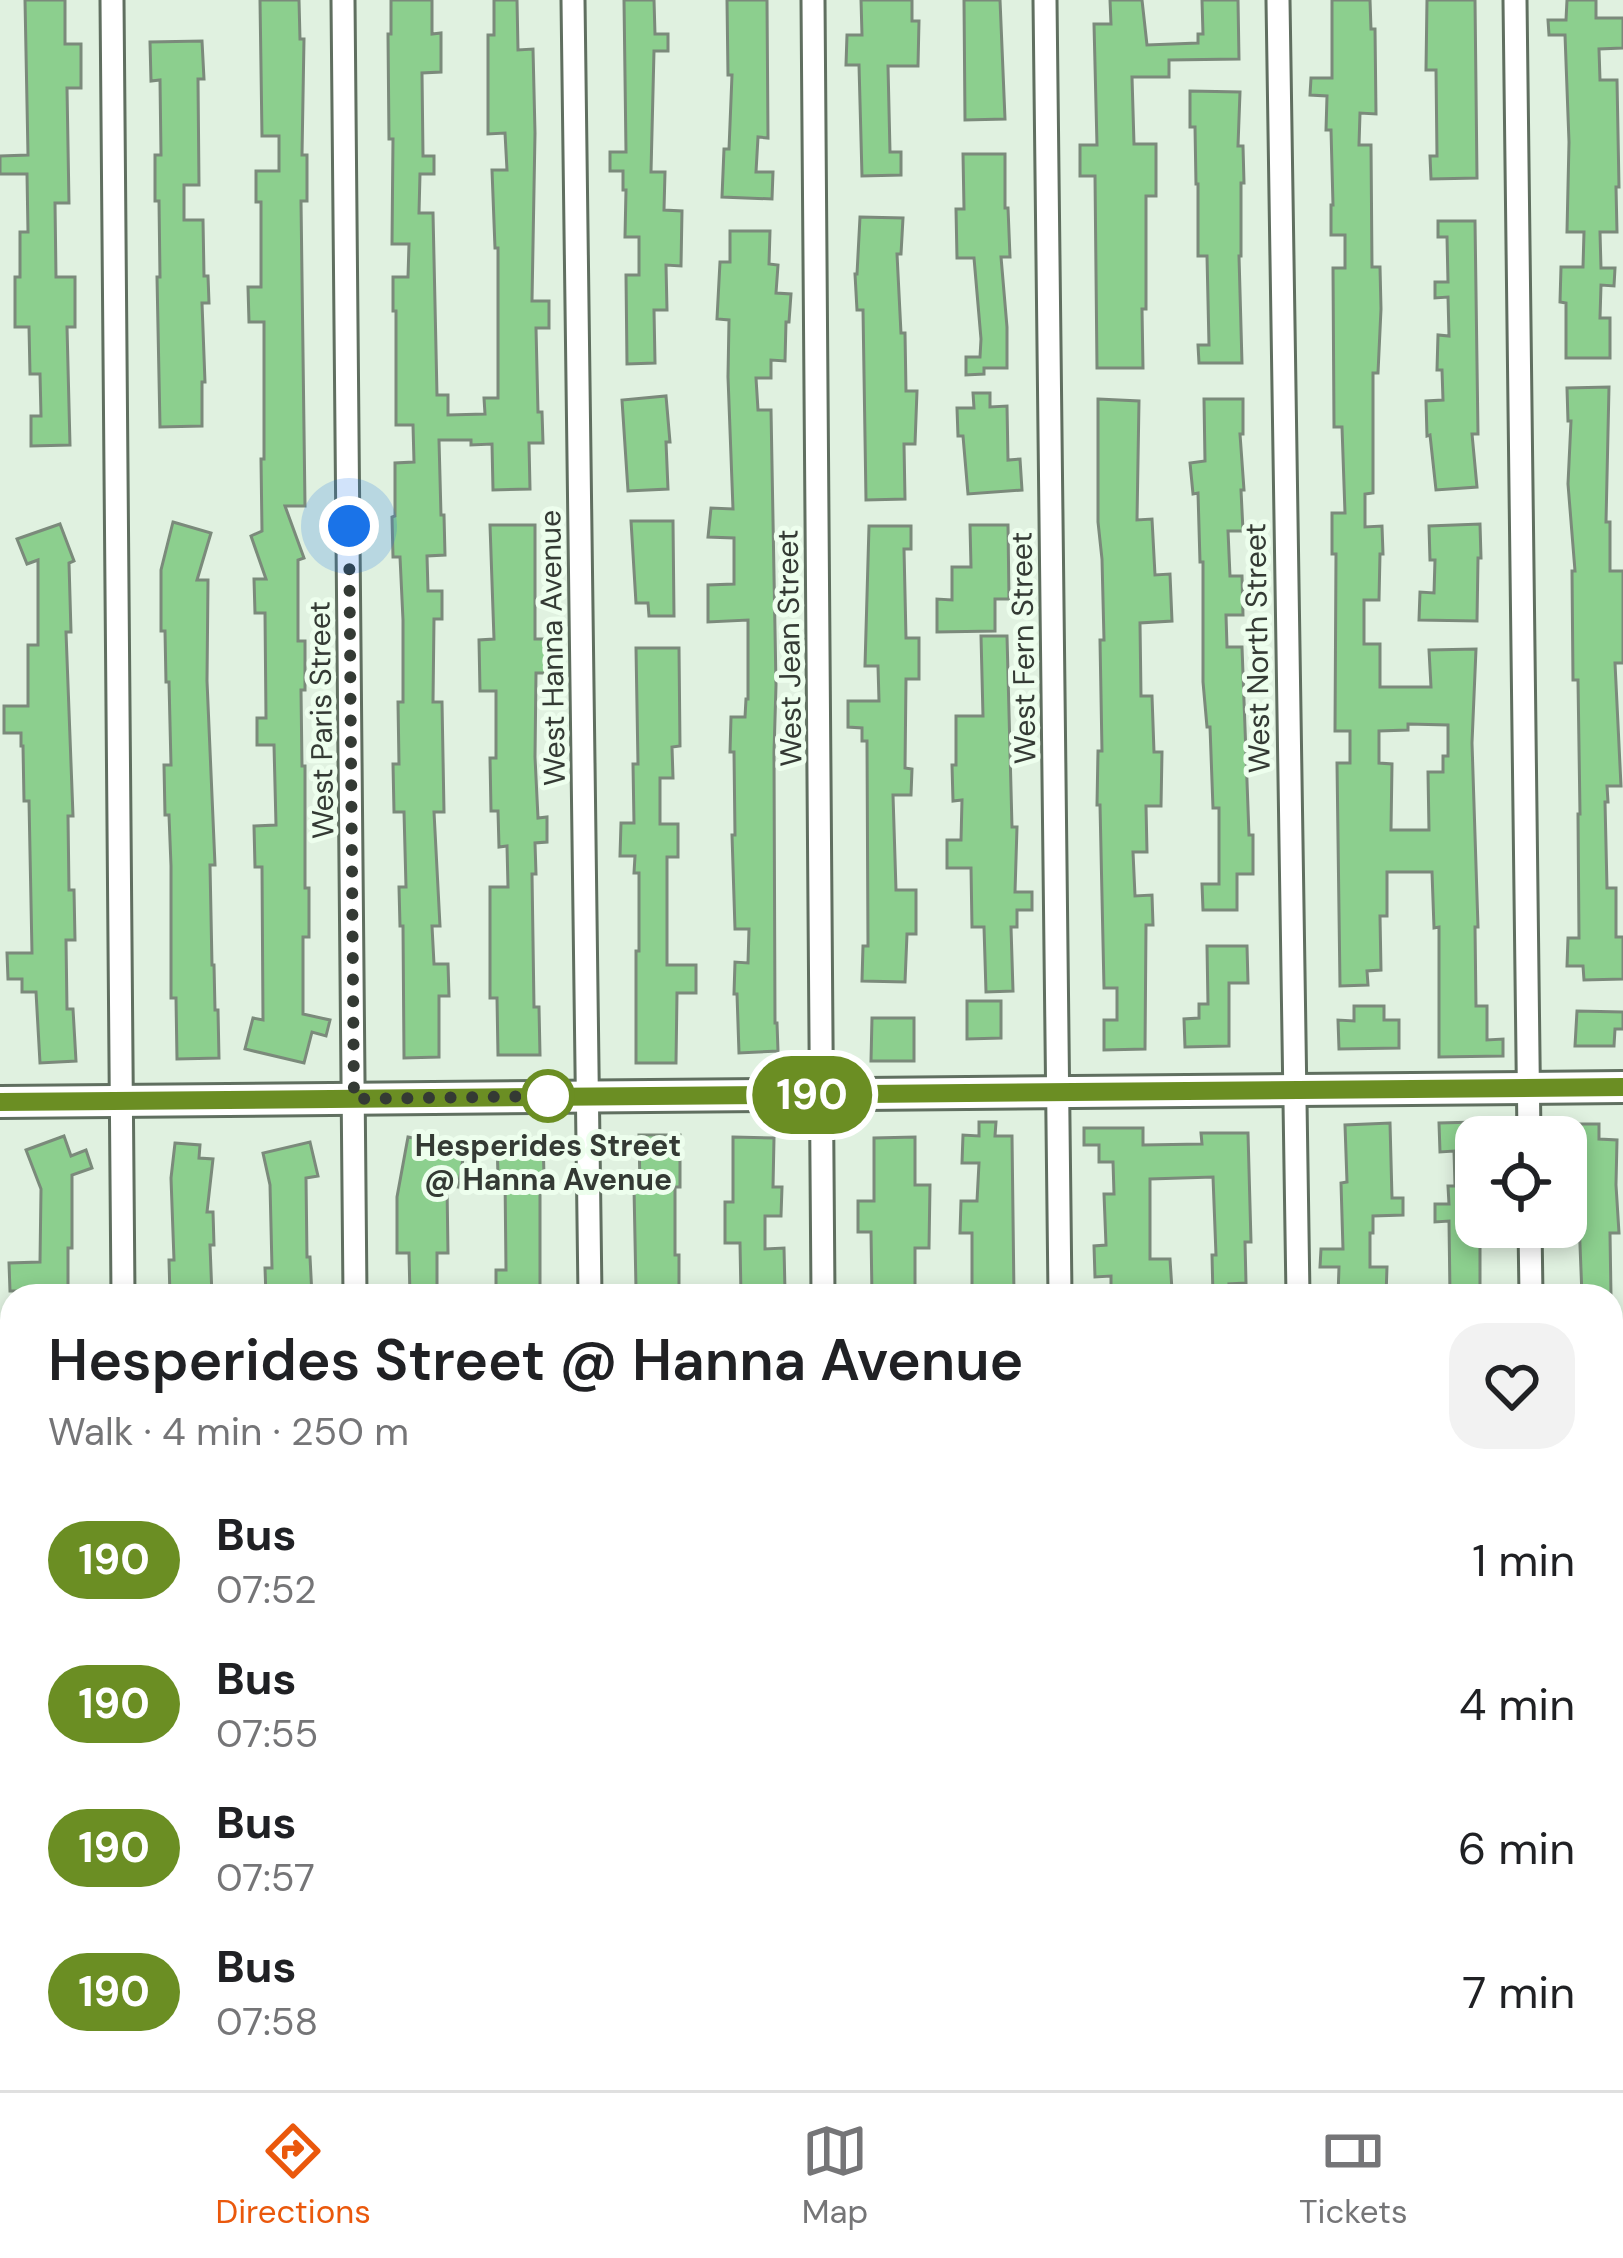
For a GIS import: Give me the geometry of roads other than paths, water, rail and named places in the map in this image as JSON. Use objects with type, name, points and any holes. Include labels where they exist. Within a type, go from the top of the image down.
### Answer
[{"type":"street","points":[[112,0],[123,1284]]},
{"type":"street","name":"West Paris Street","points":[[344,0],[355,1284]]},
{"type":"street","name":"West Hanna Avenue","points":[[573,0],[590,1284]]},
{"type":"street","name":"West Jean Street","points":[[813,0],[823,1284]]},
{"type":"street","name":"West Fern Street","points":[[1046,0],[1060,1284]]},
{"type":"street","name":"West North Street","points":[[1278,0],[1298,1284]]},
{"type":"street","points":[[1515,0],[1529,1116]]},
{"type":"street","points":[[0,1102],[1623,1087]]},
{"type":"street","points":[[1530,1248],[1531,1284]]},
{"type":"place","name":"Hesperides Street @ Hanna Avenue","points":[[548,1096]]}]
